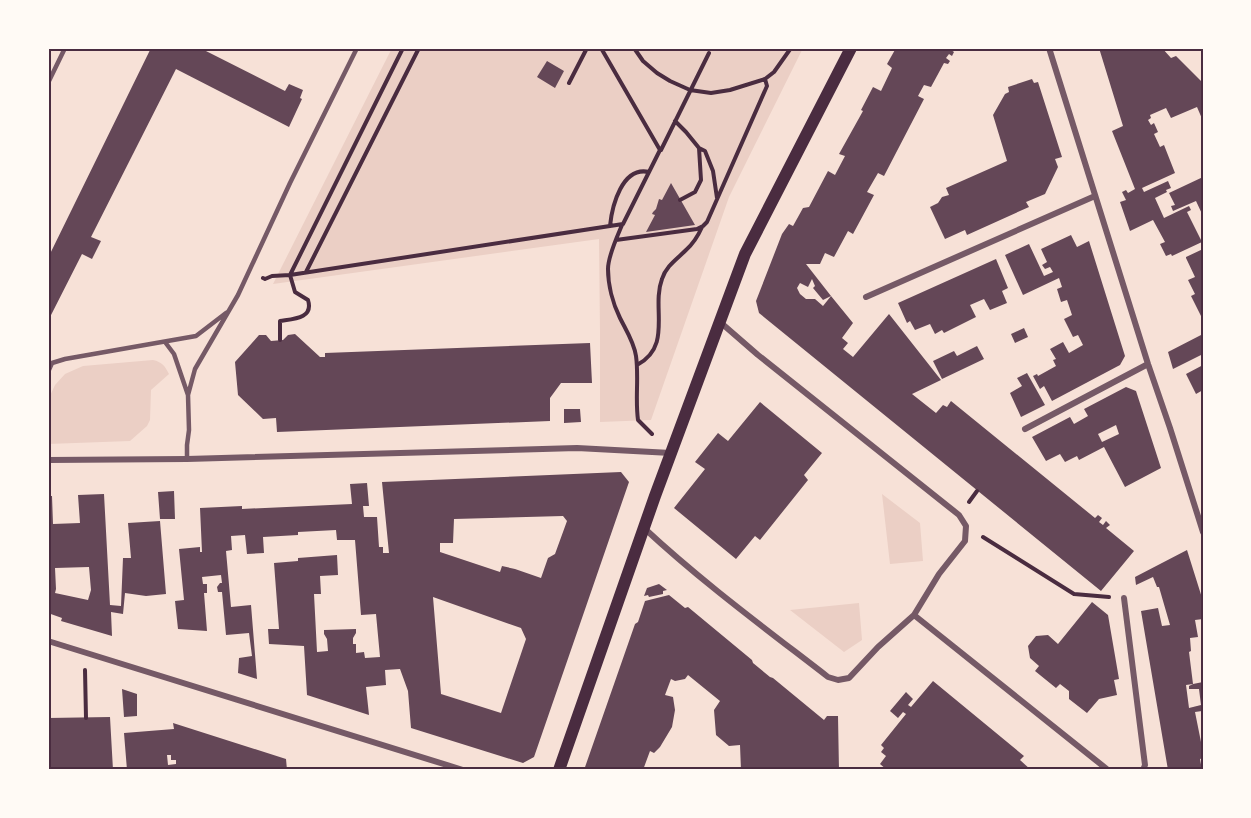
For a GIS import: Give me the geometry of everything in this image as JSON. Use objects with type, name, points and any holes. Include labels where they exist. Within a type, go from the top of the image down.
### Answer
[{"type":"main road","points":[[559,770],[644,528],[745,254],[851,48]]},
{"type":"street","points":[[1049,48],[1203,531]]},
{"type":"street","points":[[866,297],[1095,196]]},
{"type":"street","points":[[644,528],[744,612],[828,677],[838,680],[849,678],[878,647],[914,615],[939,574],[966,541],[966,526],[959,515],[758,356],[720,322]]},
{"type":"street","points":[[1025,429],[1148,364]]},
{"type":"street","points":[[48,460],[188,459],[577,448],[672,453]]},
{"type":"street","points":[[1124,598],[1145,765],[1143,770]]},
{"type":"street","points":[[914,615],[1108,770]]},
{"type":"street","points":[[48,641],[463,770]]},
{"type":"lane","points":[[48,83],[65,48]]},
{"type":"lane","points":[[188,459],[188,394],[195,369],[238,295],[356,50],[348,48]]},
{"type":"lane","points":[[48,372],[52,363],[64,358],[196,336],[228,311]]},
{"type":"lane","points":[[165,342],[174,354],[188,394]]},
{"type":"path","points":[[280,340],[280,321],[301,318],[310,306],[308,300],[296,292],[290,275],[403,48]]},
{"type":"path","points":[[306,272],[419,48]]},
{"type":"path","points":[[601,48],[660,150]]},
{"type":"path","points":[[634,48],[643,61],[657,73],[690,90],[720,92],[765,79],[774,72]]},
{"type":"path","points":[[637,365],[645,361],[650,354],[658,335],[660,323],[658,294],[661,279],[666,269],[697,238],[707,222],[767,86],[791,48]]},
{"type":"path","points":[[569,82],[586,50]]},
{"type":"path","points":[[672,453],[638,420],[636,355],[611,293],[608,267],[623,224],[709,52]]},
{"type":"path","points":[[765,79],[767,86]]},
{"type":"path","points":[[675,121],[699,148],[705,151],[713,171],[717,199]]},
{"type":"path","points":[[680,200],[695,192],[701,180],[699,148]]},
{"type":"path","points":[[610,226],[612,208],[625,183],[634,173],[650,170]]},
{"type":"path","points":[[248,272],[265,279],[272,276],[623,224]]},
{"type":"path","points":[[616,240],[697,229],[703,226]]},
{"type":"path","points":[[966,526],[1074,594],[1124,598]]},
{"type":"path","points":[[85,652],[86,718]]},
{"type":"shaded area","points":[[392,48],[803,48],[729,197],[651,420],[600,422],[599,239],[273,284]]},
{"type":"shaded area","points":[[153,360],[163,365],[169,374],[151,390],[150,420],[147,426],[130,441],[48,444],[48,400],[55,385],[65,374],[83,366]]},
{"type":"shaded area","points":[[882,494],[920,523],[923,561],[890,564]]},
{"type":"shaded area","points":[[859,603],[862,640],[844,652],[790,610]]},
{"type":"building","points":[[151,48],[200,48],[285,91],[289,84],[303,90],[300,98],[302,99],[289,127],[176,69],[91,237],[101,241],[92,259],[82,254],[48,321],[48,258]]},
{"type":"building","points":[[896,48],[952,48],[954,52],[952,56],[949,54],[946,58],[950,61],[948,64],[944,63],[931,87],[924,85],[918,96],[924,99],[884,176],[878,173],[867,192],[874,195],[853,234],[848,231],[834,257],[825,253],[820,264],[806,264],[853,323],[842,338],[848,343],[843,349],[853,357],[889,314],[941,380],[912,394],[936,413],[943,405],[947,407],[951,401],[1095,518],[1098,515],[1102,518],[1099,522],[1103,525],[1106,521],[1110,525],[1106,528],[1134,551],[1101,591],[759,313],[756,301],[782,234],[789,224],[793,226],[803,208],[809,207],[828,171],[835,175],[845,156],[839,154],[863,111],[861,110],[873,87],[881,91],[892,68],[887,64]],"holes":[[[812,279],[815,286],[813,288],[823,300],[831,296],[823,306],[815,299],[806,299],[797,288],[800,283],[808,287]]]},
{"type":"building","points":[[1099,48],[1162,48],[1171,58],[1176,56],[1203,83],[1203,121],[1197,107],[1171,118],[1166,108],[1150,115],[1151,118],[1148,120],[1151,125],[1154,123],[1158,132],[1154,134],[1160,147],[1164,145],[1175,173],[1142,188],[1144,192],[1168,181],[1171,188],[1155,198],[1164,218],[1189,206],[1191,210],[1187,212],[1202,242],[1172,256],[1171,254],[1166,256],[1160,244],[1165,242],[1153,220],[1130,231],[1120,202],[1126,200],[1122,192],[1126,190],[1128,193],[1135,189],[1112,131],[1123,126]]},
{"type":"building","points":[[547,61],[564,71],[555,88],[537,77]]},
{"type":"building","points":[[1032,79],[1034,83],[1038,82],[1062,157],[1055,159],[1058,167],[1045,194],[1026,202],[1029,207],[967,235],[965,230],[945,239],[930,207],[938,203],[942,197],[949,195],[946,188],[1007,161],[993,115],[1005,94],[1009,92],[1008,87]]},
{"type":"building","points":[[1203,177],[1203,216],[1196,201],[1173,211],[1171,206],[1175,205],[1169,193]]},
{"type":"building","points":[[671,183],[695,225],[646,232],[655,215],[652,214],[659,199],[662,200]]},
{"type":"building","points":[[1071,235],[1077,247],[1089,241],[1125,356],[1120,365],[1052,401],[1044,386],[1040,389],[1033,376],[1037,374],[1038,376],[1056,366],[1053,360],[1056,359],[1050,349],[1063,342],[1069,353],[1083,345],[1078,335],[1073,337],[1064,319],[1072,315],[1067,300],[1061,302],[1057,289],[1062,287],[1059,278],[1023,295],[1005,255],[1029,244],[1044,276],[1053,272],[1050,267],[1045,269],[1042,265],[1047,262],[1041,249]]},
{"type":"building","points":[[1203,249],[1203,320],[1191,296],[1195,294],[1188,280],[1195,277],[1186,257]]},
{"type":"building","points":[[996,259],[1008,288],[1002,291],[1007,303],[990,310],[984,299],[970,305],[976,317],[944,333],[942,330],[935,334],[930,324],[915,330],[910,321],[907,323],[898,303]]},
{"type":"building","points":[[1024,328],[1028,337],[1015,343],[1011,334]]},
{"type":"building","points":[[295,334],[320,357],[325,357],[325,353],[590,343],[592,383],[561,383],[550,398],[550,421],[277,432],[276,418],[263,419],[238,395],[235,362],[259,335],[266,335],[271,341],[283,340],[288,335]]},
{"type":"building","points":[[1201,335],[1203,354],[1173,369],[1168,352]]},
{"type":"building","points":[[977,346],[984,359],[942,379],[933,361],[954,351],[957,356]]},
{"type":"building","points":[[1203,365],[1203,390],[1196,394],[1186,374]]},
{"type":"building","points":[[1027,373],[1045,405],[1021,417],[1010,393],[1022,386],[1017,378]]},
{"type":"building","points":[[1126,387],[1136,391],[1161,468],[1125,487],[1104,447],[1079,460],[1077,456],[1065,462],[1060,454],[1046,461],[1032,437],[1070,417],[1074,424],[1088,416],[1084,409]],"holes":[[[1116,425],[1119,434],[1102,442],[1098,434]]]},
{"type":"building","points":[[760,402],[822,453],[804,475],[808,480],[760,540],[755,536],[736,559],[674,508],[705,469],[695,462],[718,433],[728,441]]},
{"type":"building","points":[[564,409],[580,409],[581,422],[564,423]]},
{"type":"building","points":[[621,472],[629,482],[534,757],[523,763],[411,728],[408,691],[400,669],[385,670],[386,685],[366,687],[369,715],[307,695],[304,646],[269,644],[268,629],[279,629],[274,563],[298,561],[298,558],[337,555],[338,575],[320,576],[321,594],[314,594],[317,652],[328,651],[324,630],[356,629],[353,644],[356,644],[356,653],[364,652],[365,658],[380,657],[376,614],[361,615],[355,540],[337,540],[336,530],[263,537],[264,553],[247,554],[245,535],[231,536],[232,550],[226,551],[231,607],[251,605],[257,679],[238,673],[239,658],[252,656],[249,633],[226,635],[222,592],[218,592],[217,587],[222,583],[221,575],[202,577],[203,584],[207,584],[207,593],[204,593],[207,631],[178,629],[175,601],[184,600],[179,549],[200,547],[200,552],[202,552],[200,508],[242,506],[242,509],[352,504],[350,484],[367,483],[369,506],[363,506],[364,517],[377,517],[379,547],[383,547],[383,553],[389,553],[382,482]],"holes":[[[563,516],[567,521],[555,554],[548,558],[541,578],[502,566],[500,572],[440,552],[440,543],[453,543],[454,519]],[[433,597],[521,628],[526,639],[501,713],[441,694]]]},
{"type":"building","points":[[174,491],[175,519],[160,519],[158,492]]},
{"type":"building","points":[[104,494],[110,605],[121,606],[123,558],[131,558],[128,523],[160,521],[166,594],[146,596],[125,593],[123,614],[111,612],[112,636],[61,621],[62,618],[48,613],[48,496],[52,496],[53,524],[80,523],[78,495]],"holes":[[[89,567],[91,590],[88,600],[55,593],[55,568]]]},
{"type":"building","points":[[1187,550],[1203,601],[1203,619],[1195,620],[1198,637],[1190,638],[1191,651],[1189,652],[1193,684],[1203,682],[1203,709],[1195,712],[1203,752],[1203,758],[1200,759],[1202,770],[1168,770],[1141,611],[1158,608],[1162,626],[1170,625],[1159,587],[1153,577],[1136,585],[1135,577]],"holes":[[[1193,684],[1189,686],[1189,689],[1199,689],[1201,705],[1189,708],[1186,685]]]},
{"type":"building","points":[[659,584],[667,590],[663,591],[663,594],[644,596],[647,588]]},
{"type":"building","points":[[669,595],[685,608],[688,607],[824,720],[827,716],[838,716],[839,770],[741,770],[740,745],[729,746],[716,735],[714,710],[720,701],[688,675],[685,679],[675,681],[671,679],[665,695],[673,697],[675,710],[672,727],[660,747],[654,753],[650,751],[643,770],[584,770],[645,601]]},
{"type":"building","points":[[1092,602],[1108,615],[1119,679],[1114,680],[1117,695],[1099,699],[1087,713],[1069,699],[1069,691],[1060,684],[1056,688],[1035,671],[1039,666],[1030,658],[1028,646],[1036,636],[1048,635],[1058,644]]},
{"type":"building","points":[[933,681],[1024,756],[1020,760],[1031,770],[887,770],[880,764],[886,756],[881,752],[884,748],[881,745],[906,714],[903,712],[898,718],[890,711],[906,692],[913,699],[908,705],[911,707]]},
{"type":"building","points":[[122,689],[137,694],[137,716],[124,717]]},
{"type":"building","points":[[110,717],[113,770],[48,770],[48,718]]},
{"type":"building","points":[[173,723],[286,759],[287,770],[153,770],[153,768],[127,770],[124,733],[174,729]],"holes":[[[167,755],[171,755],[171,760],[176,760],[176,764],[168,765]]]}]
